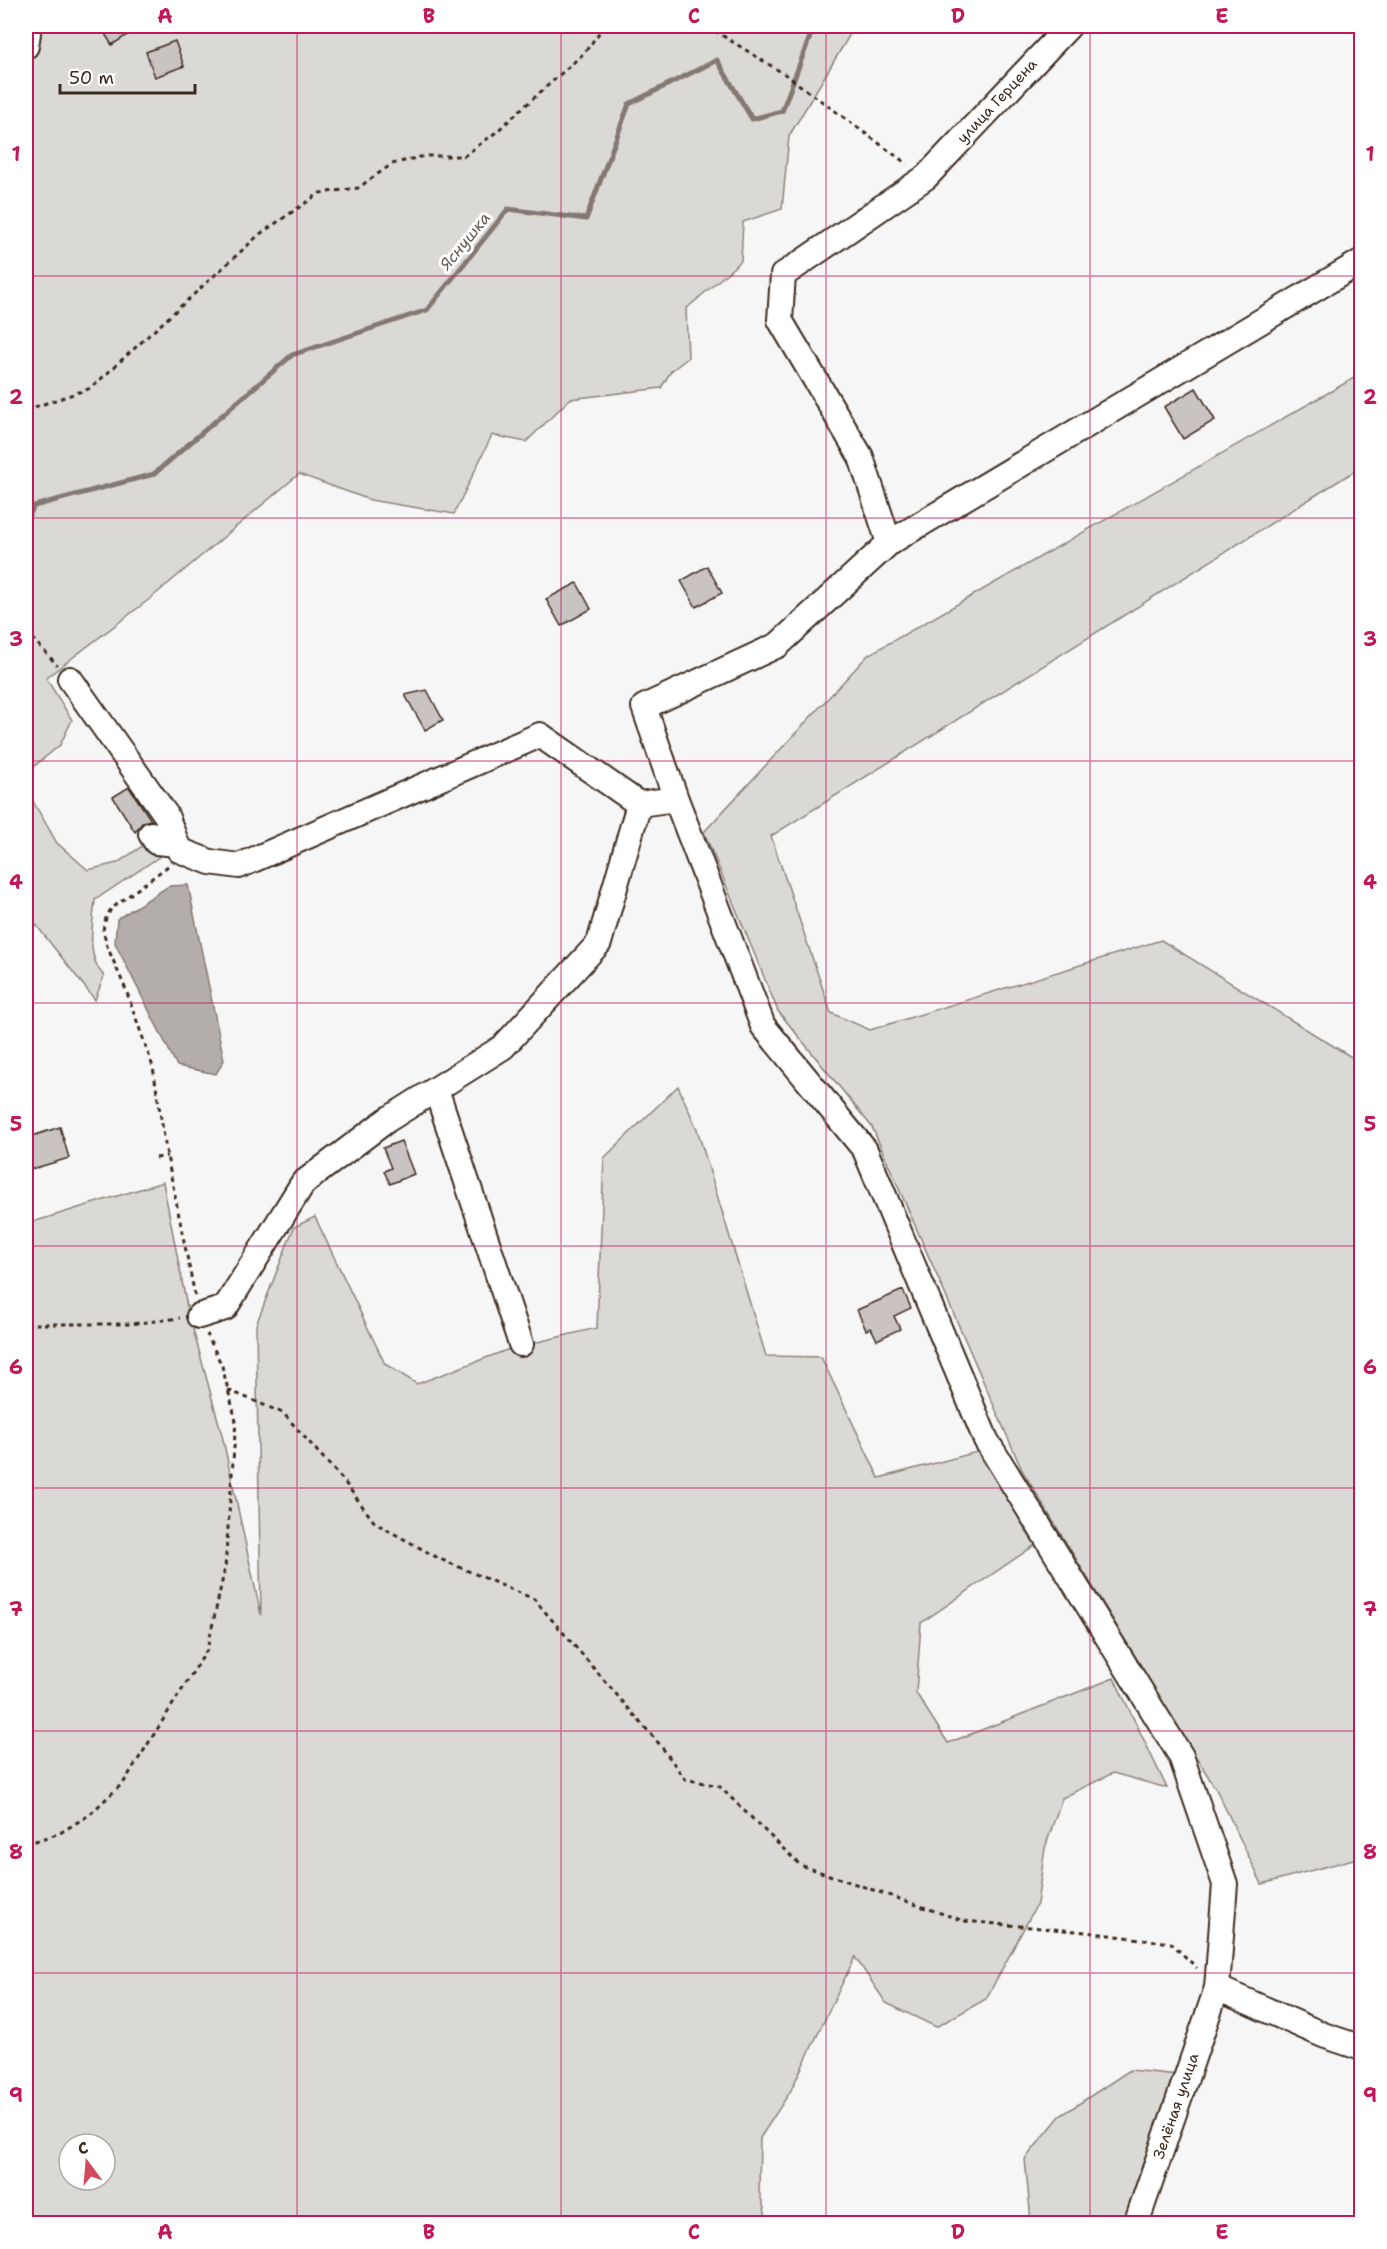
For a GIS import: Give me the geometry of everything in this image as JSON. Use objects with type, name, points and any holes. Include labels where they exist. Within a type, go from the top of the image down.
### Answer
[{"type":"street","name":"улица Герцена","points":[[889,543],[861,457],[780,320],[783,274],[926,177],[1069,26]]},
{"type":"street","points":[[26,27],[28,33],[26,46]]},
{"type":"street","points":[[889,543],[1362,261]]},
{"type":"street","name":"Зелёная улица","points":[[889,543],[778,645],[644,707],[676,799],[763,1026],[865,1150],[986,1440],[1181,1756],[1225,1884],[1217,1988],[1136,2223]]},
{"type":"street","points":[[70,679],[166,815],[177,845]]},
{"type":"street","points":[[151,834],[156,842],[177,845],[210,862],[239,866],[540,735],[639,804],[676,799]]},
{"type":"street","points":[[199,1317],[225,1308],[303,1183],[387,1120],[503,1047],[599,943],[639,804]]},
{"type":"street","points":[[436,1089],[521,1344]]},
{"type":"street","points":[[1217,1988],[1323,2035],[1362,2048]]},
{"type":"path","points":[[26,410],[90,388],[260,234],[320,193],[358,189],[392,164],[424,156],[464,156],[495,133],[585,52],[604,26]]},
{"type":"path","points":[[707,26],[786,75],[926,177]]},
{"type":"path","points":[[26,631],[70,679]]},
{"type":"path","points":[[26,1844],[60,1833],[89,1815],[124,1782],[207,1650],[225,1557],[236,1421],[222,1366],[199,1317],[167,1156],[153,1067],[126,990],[107,946],[104,930],[106,918],[111,909],[175,860],[177,845]]},
{"type":"path","points":[[156,1158],[167,1156]]},
{"type":"path","points":[[26,1324],[131,1324],[199,1317]]},
{"type":"path","points":[[228,1390],[283,1413],[344,1480],[375,1523],[440,1559],[534,1599],[661,1746],[684,1779],[719,1786],[800,1865],[964,1921],[1086,1932],[1171,1943],[1217,1988]]},
{"type":"shaded area","points":[[26,26],[855,26],[789,136],[782,209],[743,222],[741,261],[686,309],[688,358],[671,371],[661,388],[570,399],[526,442],[492,435],[454,514],[370,500],[299,474],[151,598],[46,678],[72,720],[60,745],[26,773]]},
{"type":"shaded area","points":[[1361,374],[1361,467],[771,836],[831,1013],[870,1030],[1161,940],[1361,1063],[1361,1857],[1262,1884],[1217,1791],[1022,1470],[872,1127],[778,1011],[704,832],[868,655]]},
{"type":"shaded area","points":[[26,789],[57,843],[88,870],[117,863],[144,845],[159,857],[95,900],[92,950],[98,968],[104,976],[95,1000],[26,912]]},
{"type":"shaded area","points":[[188,885],[224,1060],[216,1074],[177,1066],[115,943],[117,919],[169,886]]},
{"type":"shaded area","points":[[678,1086],[697,1129],[766,1356],[821,1357],[879,1478],[984,1450],[1038,1543],[921,1623],[916,1693],[948,1743],[1114,1678],[1167,1788],[1113,1773],[1062,1798],[1045,1848],[1037,1904],[986,1999],[936,2027],[886,2003],[855,1957],[790,2092],[760,2138],[759,2191],[768,2223],[26,2224],[26,1224],[163,1182],[187,1307],[222,1435],[261,1615],[256,1325],[294,1227],[315,1217],[385,1364],[417,1384],[512,1348],[597,1328],[604,1158]]},
{"type":"shaded area","points":[[1130,2070],[1178,2075],[1126,2223],[1033,2223],[1025,2159],[1060,2116]]},
{"type":"building","points":[[100,26],[141,26],[112,45]]},
{"type":"building","points":[[175,41],[184,66],[155,77],[146,52]]},
{"type":"building","points":[[1196,388],[1215,420],[1183,439],[1164,407]]},
{"type":"building","points":[[707,566],[722,593],[696,607],[681,581]]},
{"type":"building","points":[[577,583],[591,609],[561,626],[546,599]]},
{"type":"building","points":[[427,690],[443,720],[425,730],[405,695]]},
{"type":"building","points":[[129,787],[151,820],[143,822],[135,832],[113,797]]},
{"type":"building","points":[[60,1127],[69,1158],[26,1171],[26,1138]]},
{"type":"building","points":[[401,1141],[414,1174],[390,1184],[384,1171],[391,1168],[383,1148]]},
{"type":"building","points":[[903,1290],[911,1308],[894,1316],[900,1329],[877,1340],[871,1328],[866,1330],[857,1310]]},
{"type":"waterway","name":"Яснушка","points":[[26,522],[34,506],[154,474],[292,355],[427,310],[508,209],[586,219],[629,104],[717,60],[752,119],[782,111],[814,26]]}]
